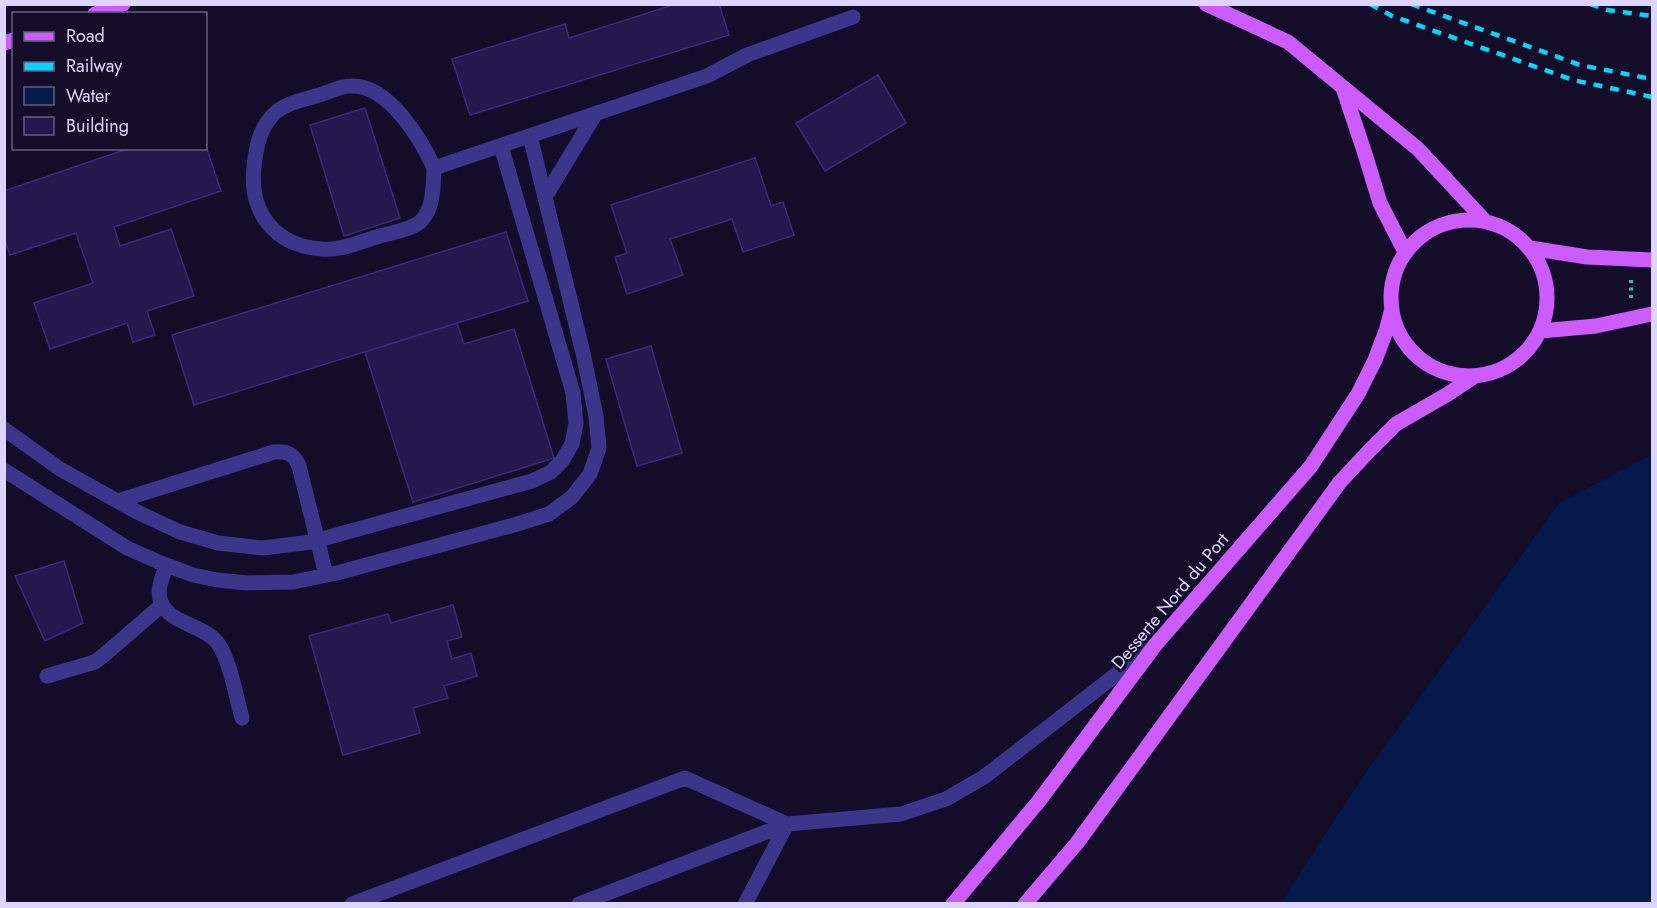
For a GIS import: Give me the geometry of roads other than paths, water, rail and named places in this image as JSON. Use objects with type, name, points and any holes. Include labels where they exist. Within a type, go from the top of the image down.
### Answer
[{"type":"main road","points":[[101,12],[123,4]]},
{"type":"main road","points":[[1206,4],[1288,42],[1418,149],[1485,221]]},
{"type":"main road","points":[[1343,88],[1380,203],[1405,252]]},
{"type":"main road","points":[[1467,219],[1502,226],[1530,248],[1540,262],[1546,279],[1548,297],[1541,331],[1521,357],[1492,373],[1475,376],[1456,375],[1437,369],[1420,359],[1407,345],[1397,328],[1392,309],[1391,289],[1396,270],[1405,252],[1418,239],[1441,225],[1467,219]]},
{"type":"main road","points":[[1530,248],[1587,257],[1653,260]]},
{"type":"main road","name":"Desserte Nord du Port","points":[[953,903],[1039,801],[1156,644],[1311,466],[1366,379],[1386,331],[1392,309]]},
{"type":"main road","points":[[1541,331],[1596,326],[1653,314]]},
{"type":"main road","points":[[1025,903],[1077,843],[1340,482],[1396,424],[1475,376]]},
{"type":"lane","points":[[434,168],[707,76],[747,56],[853,17]]},
{"type":"lane","points":[[350,86],[365,87],[388,102],[408,123],[434,168],[432,194],[427,212],[418,224],[338,248],[323,249],[291,242],[272,229],[262,217],[255,198],[253,177],[255,156],[260,133],[272,116],[288,104],[350,86]]},
{"type":"lane","points":[[545,197],[596,113]]},
{"type":"lane","points":[[4,470],[127,548],[193,575],[248,583],[293,582],[326,576],[549,514],[572,497],[590,474],[600,448],[583,353],[530,136]]},
{"type":"lane","points":[[4,429],[60,469],[117,501],[180,532],[218,543],[263,548],[318,540],[532,481],[551,472],[562,461],[572,444],[576,424],[573,393],[501,146]]},
{"type":"lane","points":[[573,393],[590,387]]},
{"type":"lane","points":[[117,501],[274,452],[290,453],[299,466],[326,576]]},
{"type":"lane","points":[[166,565],[159,591],[162,605],[171,616],[202,631],[216,641],[225,658],[242,718]]},
{"type":"lane","points":[[47,676],[95,662],[162,605]]},
{"type":"lane","points":[[579,903],[787,824],[901,814],[946,799],[984,777],[1156,644]]},
{"type":"lane","points":[[352,903],[684,778],[787,824]]},
{"type":"lane","points":[[745,903],[787,824]]},
{"type":"water","points":[[1652,383],[1652,903],[1206,904],[1448,556],[1556,437]]},
{"type":"railway","points":[[1370,4],[1392,16],[1573,80],[1652,97]]},
{"type":"railway","points":[[1411,4],[1580,65],[1652,79]]},
{"type":"railway","points":[[1590,4],[1607,10],[1652,16]]}]
